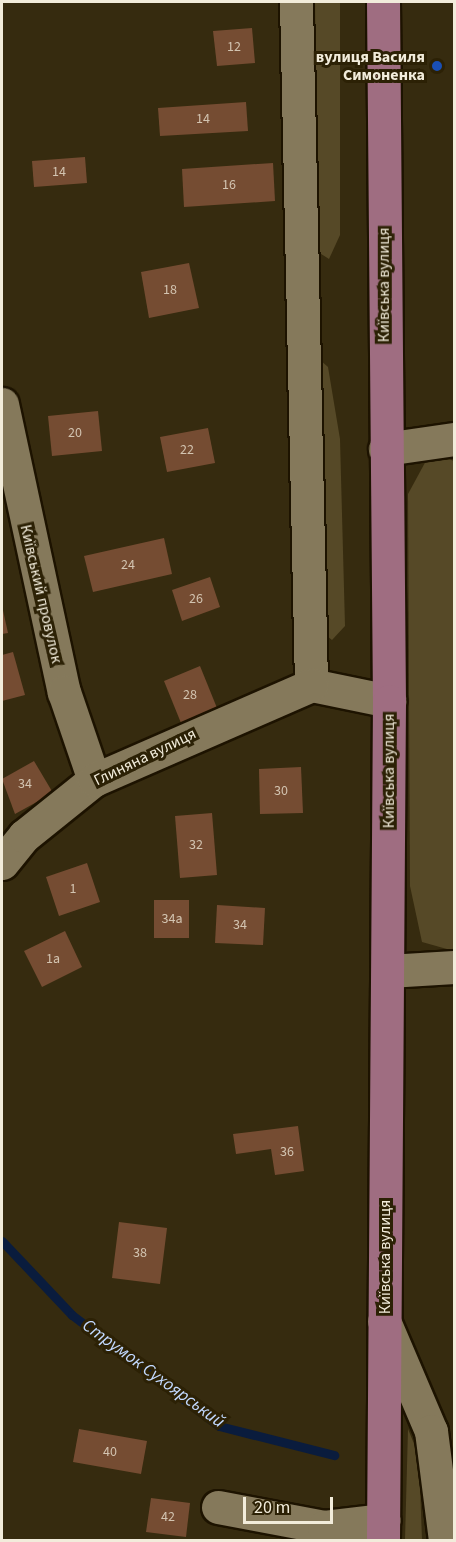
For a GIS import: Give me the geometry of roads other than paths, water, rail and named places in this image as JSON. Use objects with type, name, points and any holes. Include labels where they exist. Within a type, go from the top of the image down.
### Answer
[{"type":"main road","name":"Київська вулиця","points":[[383,2],[385,449],[389,701],[384,1530]]},
{"type":"street","points":[[296,2],[311,685],[389,701]]},
{"type":"street","name":"Київський провулок","points":[[2,404],[64,692],[94,780]]},
{"type":"street","points":[[385,449],[454,439]]},
{"type":"street","name":"Глиняна вулиця","points":[[2,862],[24,836],[94,780],[311,685]]},
{"type":"street","points":[[388,970],[454,967]]},
{"type":"street","points":[[384,1321],[431,1431],[445,1540]]},
{"type":"street","points":[[218,1507],[324,1527],[384,1530]]},
{"type":"waterway","name":"Струмок Сухоярський","points":[[2,1241],[72,1315],[219,1426],[334,1455]]},
{"type":"place","name":"вулиця Василя Симоненка","points":[[437,66]]}]
